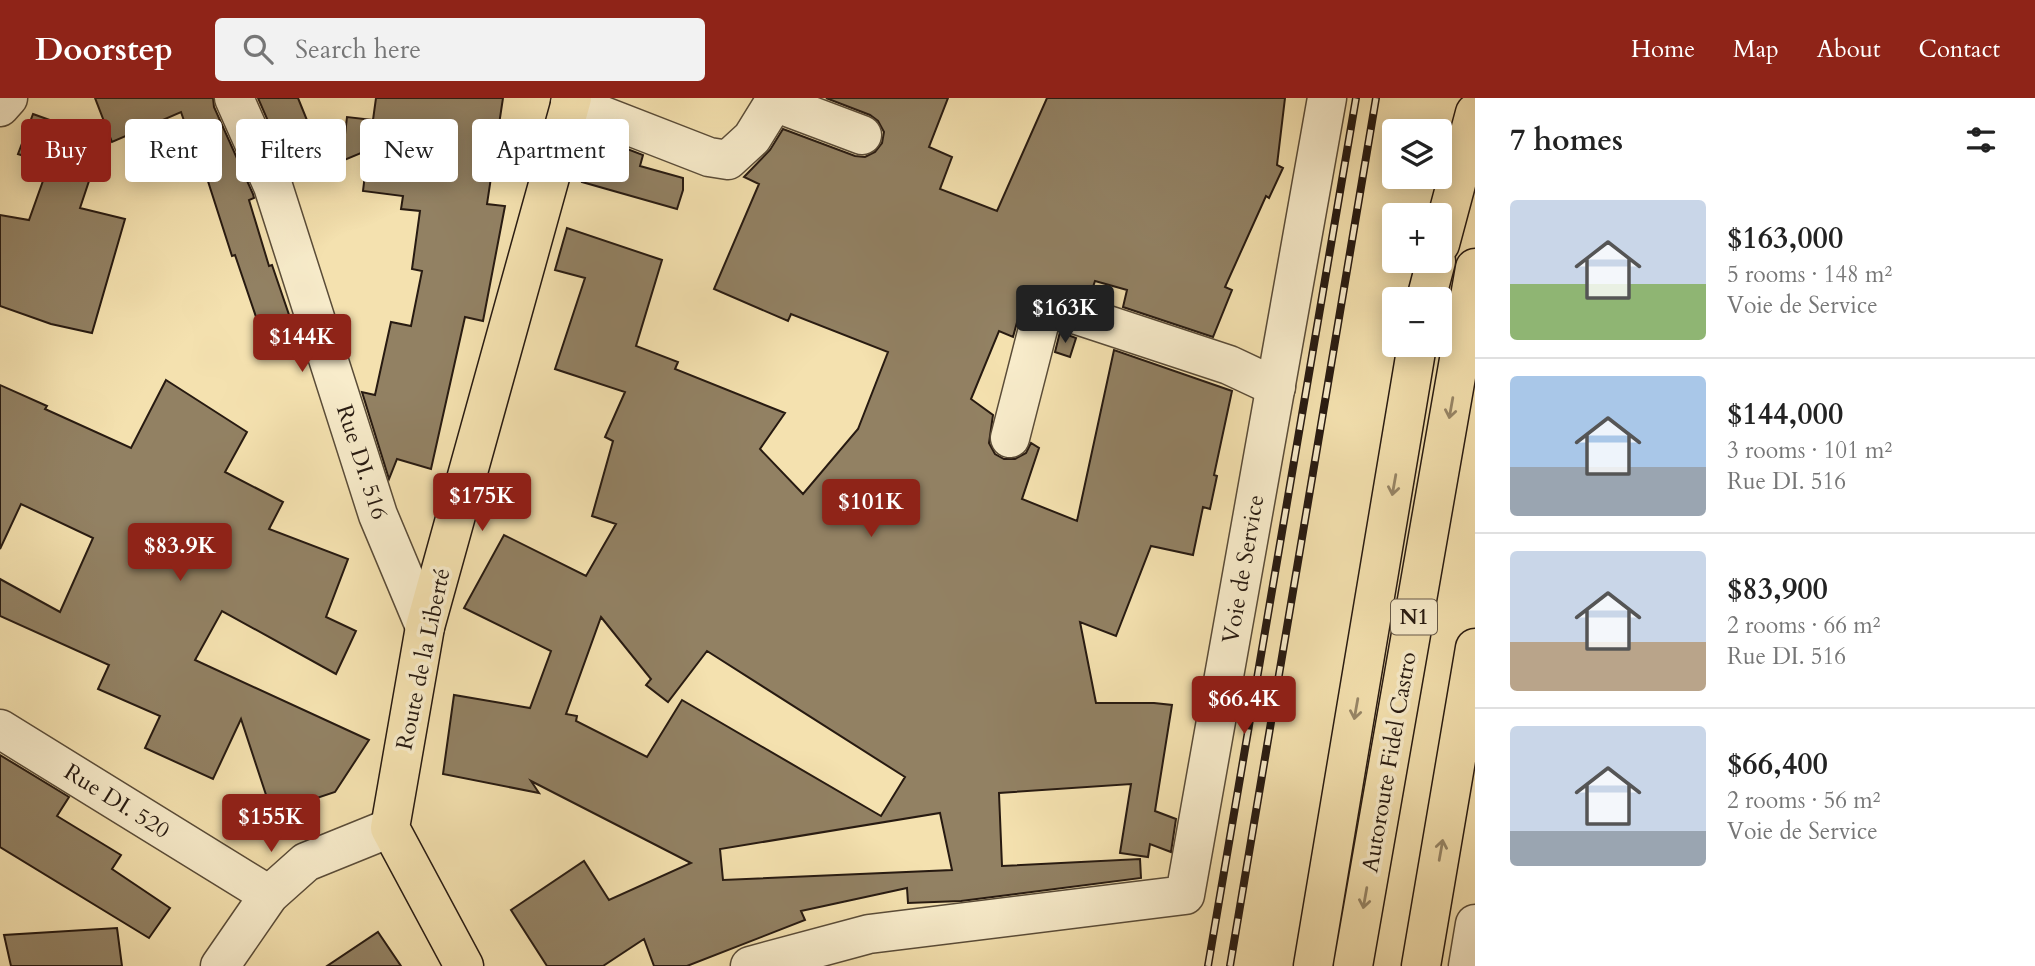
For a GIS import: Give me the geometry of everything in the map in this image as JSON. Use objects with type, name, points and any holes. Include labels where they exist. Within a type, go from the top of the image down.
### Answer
[{"type":"main road","name":"Route de la Liberté","points":[[390,828],[425,627],[571,101]]},
{"type":"main road","points":[[1451,203],[1475,113]]},
{"type":"main road","name":"Autoroute Fidel Castro","points":[[1353,966],[1475,268]]},
{"type":"main road","points":[[1313,966],[1415,357]]},
{"type":"main road","points":[[1421,966],[1475,648]]},
{"type":"main road","points":[[390,828],[464,966]]},
{"type":"street","points":[[0,107],[8,98]]},
{"type":"street","name":"Rue DI. 516","points":[[234,98],[273,186],[378,515],[425,627]]},
{"type":"street","name":"Voie de Service","points":[[750,966],[869,934],[1185,895],[1327,98]]},
{"type":"street","points":[[571,101],[709,158],[728,160],[752,138],[773,104],[777,103],[862,135]]},
{"type":"street","points":[[1010,438],[1040,321],[1046,310],[1053,307],[1229,365],[1276,387]]},
{"type":"street","name":"Rue DI. 520","points":[[0,729],[270,895]]},
{"type":"street","points":[[220,966],[270,895],[306,862],[390,828]]},
{"type":"building","points":[[95,98],[213,98],[219,119],[183,119],[181,112],[165,119],[125,119],[125,136],[112,142],[111,119],[103,119]]},
{"type":"building","points":[[258,98],[298,98],[307,119],[267,119]]},
{"type":"building","points":[[376,98],[503,98],[500,119],[472,119],[472,182],[490,182],[487,204],[505,206],[483,321],[465,317],[431,469],[397,459],[389,479],[362,392],[375,395],[391,322],[411,326],[422,271],[412,269],[420,211],[401,209],[403,196],[363,191],[364,182],[458,182],[458,119],[373,119]]},
{"type":"building","points":[[826,98],[948,98],[929,147],[952,157],[940,189],[997,211],[1047,98],[1285,98],[1277,165],[1283,168],[1269,198],[1266,196],[1225,287],[1232,290],[1213,337],[1123,307],[1127,290],[1095,281],[1090,296],[1060,286],[1044,287],[1027,300],[1019,315],[1013,337],[999,331],[971,399],[993,415],[989,443],[995,454],[1004,459],[1015,459],[1026,453],[1031,443],[1039,448],[1022,499],[1077,521],[1114,350],[1232,391],[1214,475],[1217,476],[1210,509],[1203,507],[1193,555],[1151,546],[1116,636],[1080,622],[1096,703],[1172,705],[1155,811],[1176,819],[1171,852],[1150,844],[1148,857],[1120,853],[1131,784],[999,793],[1002,866],[1140,859],[1141,878],[961,901],[908,903],[907,888],[801,911],[805,920],[687,966],[654,966],[644,939],[603,966],[547,966],[511,910],[584,861],[609,900],[691,863],[531,781],[539,793],[443,774],[454,695],[530,708],[551,651],[464,608],[504,535],[586,576],[616,524],[592,516],[613,441],[605,437],[625,392],[555,369],[585,278],[555,270],[567,228],[662,260],[636,346],[678,362],[675,369],[785,413],[760,449],[803,494],[858,429],[888,352],[791,314],[788,321],[714,289],[759,184],[744,177],[770,150],[783,129],[855,156],[865,157],[875,152],[882,143],[884,132],[878,121],[870,115]],"holes":[[[601,617],[651,679],[646,685],[668,702],[707,651],[905,777],[881,816],[682,700],[647,757],[576,721],[577,716],[566,714]],[[940,813],[952,870],[723,880],[720,849]]]},
{"type":"building","points":[[33,114],[47,119],[31,119]]},
{"type":"building","points":[[347,117],[364,119],[360,119],[360,153],[346,159],[346,126]]},
{"type":"building","points":[[222,125],[236,156],[236,182],[248,182],[253,194],[254,198],[249,200],[269,266],[272,265],[300,347],[270,358],[235,255],[232,256],[208,182],[222,182]]},
{"type":"building","points":[[629,150],[643,155],[640,166],[683,178],[683,190],[677,209],[582,182],[629,182]]},
{"type":"building","points":[[43,182],[89,182],[80,208],[125,219],[92,333],[51,324],[0,306],[0,215],[29,220]]},
{"type":"building","points":[[1060,332],[1076,338],[1070,357],[1055,352]]},
{"type":"building","points":[[166,380],[247,432],[225,472],[283,502],[269,529],[348,559],[326,617],[356,631],[336,674],[222,611],[195,660],[369,740],[335,792],[272,813],[241,719],[213,779],[145,748],[160,716],[98,689],[109,665],[0,616],[0,579],[60,612],[93,538],[21,504],[0,549],[0,385],[47,406],[45,409],[131,448]]},
{"type":"building","points":[[0,755],[69,797],[57,816],[121,855],[112,869],[170,908],[149,938],[0,847]]},
{"type":"building","points":[[117,928],[122,966],[11,966],[4,935]]},
{"type":"building","points":[[378,932],[401,966],[327,966]]},
{"type":"railway","points":[[1208,966],[1356,98]]},
{"type":"railway","points":[[1230,966],[1376,98]]}]
